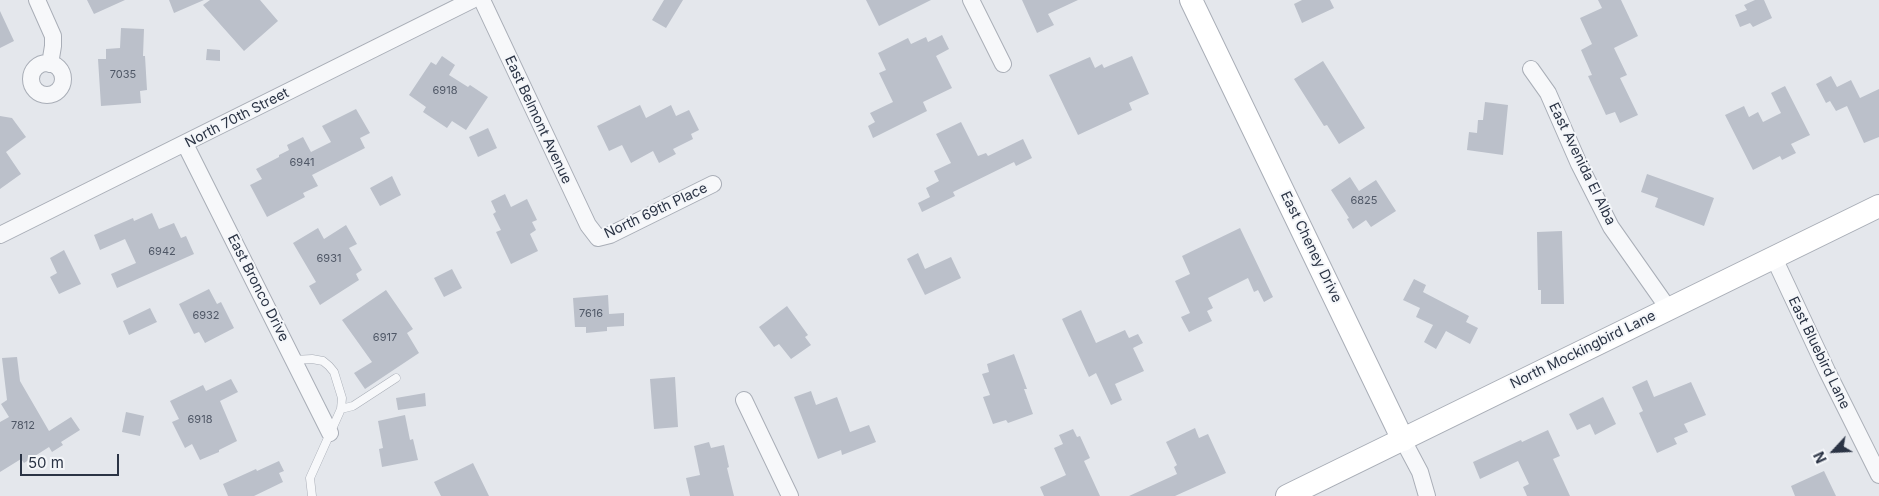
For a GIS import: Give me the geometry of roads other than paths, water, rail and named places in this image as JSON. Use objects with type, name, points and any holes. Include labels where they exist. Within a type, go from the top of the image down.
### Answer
[{"type":"street","points":[[37,0],[52,36],[53,46],[50,64]]},
{"type":"street","name":"North 70th Street","points":[[0,235],[472,0]]},
{"type":"street","name":"East Belmont Avenue","points":[[482,0],[588,225],[598,238]]},
{"type":"street","points":[[971,0],[1003,64]]},
{"type":"street","name":"East Cheney Drive","points":[[1191,0],[1420,472],[1427,496]]},
{"type":"street","name":"East Avenida El Alba","points":[[1532,69],[1548,93],[1583,172],[1611,227],[1668,308]]},
{"type":"street","name":"East Bronco Drive","points":[[185,144],[330,432]]},
{"type":"street","name":"North 69th Place","points":[[598,238],[610,235],[714,184]]},
{"type":"street","name":"North Mockingbird Lane","points":[[1287,496],[1879,206]]},
{"type":"street","name":"East Bluebird Lane","points":[[1774,258],[1879,476]]},
{"type":"street","points":[[744,400],[790,496]]},
{"type":"lane","points":[[294,360],[312,359],[322,361],[329,366],[338,383],[342,398],[341,409],[310,478],[312,496]]},
{"type":"lane","points":[[341,409],[353,406],[396,378]]}]
